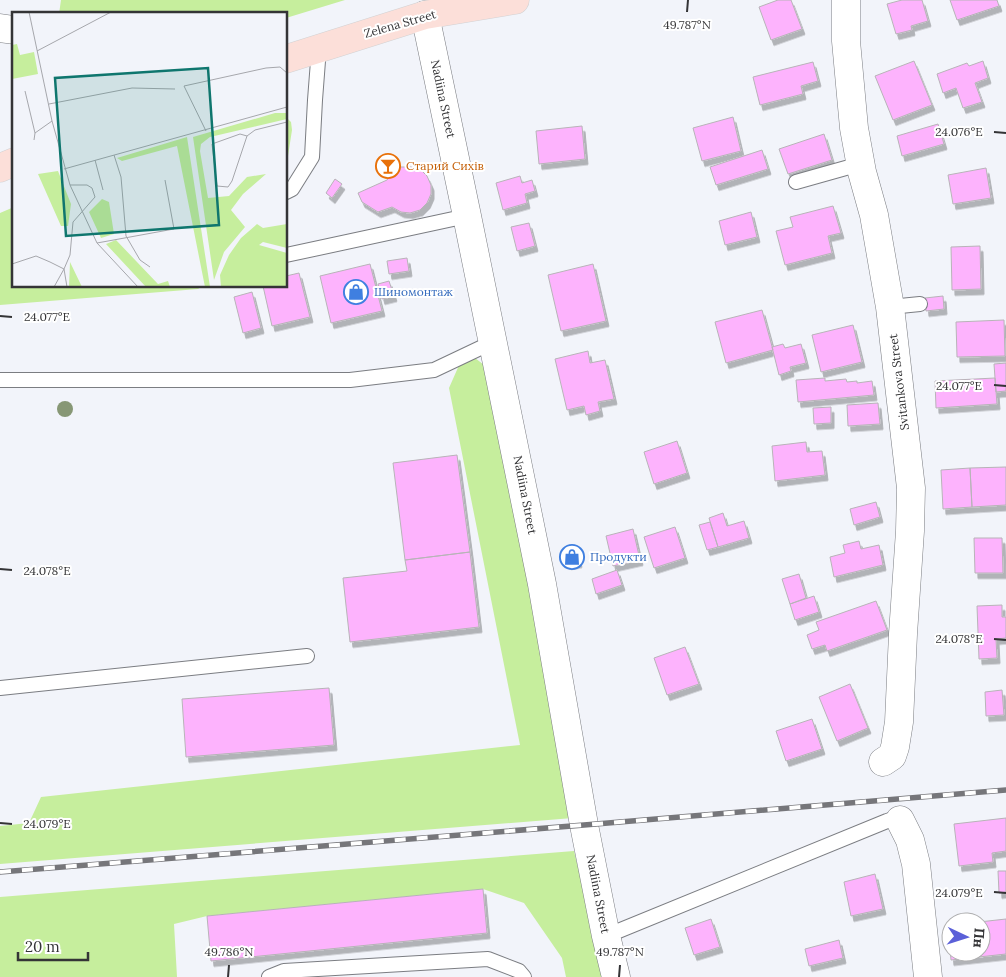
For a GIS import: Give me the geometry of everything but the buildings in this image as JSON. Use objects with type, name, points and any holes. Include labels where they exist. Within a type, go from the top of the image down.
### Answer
[{"type":"main road","name":"Zelena Street","points":[[288,58],[425,16],[516,0]]},
{"type":"main road","points":[[0,168],[12,163]]},
{"type":"street","name":"Svitankova Street","points":[[846,0],[847,59],[854,128],[860,164],[874,215],[890,307],[911,488],[900,722],[896,746],[892,756],[883,762]]},
{"type":"street","name":"Nadiina Street","points":[[425,16],[542,584],[584,825],[616,977]]},
{"type":"street","points":[[900,820],[910,840],[916,864],[928,977]]},
{"type":"lane","points":[[288,191],[292,189],[312,157],[319,48]]},
{"type":"lane","points":[[796,182],[860,164]]},
{"type":"lane","points":[[288,255],[467,216]]},
{"type":"lane","points":[[890,307],[920,304]]},
{"type":"lane","points":[[0,380],[350,380],[434,370],[493,342]]},
{"type":"lane","points":[[0,688],[307,656]]},
{"type":"lane","points":[[606,936],[887,821],[900,820]]},
{"type":"lane","points":[[269,977],[284,971],[488,959],[519,971],[524,977]]},
{"type":"green space","points":[[61,0],[345,0],[288,17],[288,12],[59,12]]},
{"type":"green space","points":[[288,119],[291,122],[292,130],[288,156]]},
{"type":"green space","points":[[12,208],[12,288],[200,288],[0,305],[0,213]]},
{"type":"green space","points":[[475,358],[488,368],[573,818],[0,864],[0,826],[29,823],[41,797],[520,745],[449,388],[460,363]]},
{"type":"green space","points":[[574,851],[605,977],[566,977],[562,958],[524,903],[483,889],[207,916],[174,924],[177,977],[0,977],[0,897]]},
{"type":"railway","points":[[0,872],[1006,790]]},
{"type":"place","name":"Старий Сихів","points":[[388,166]]},
{"type":"place","name":"Шиномонтаж","points":[[356,292]]},
{"type":"place","name":"Продукти","points":[[572,557]]}]
